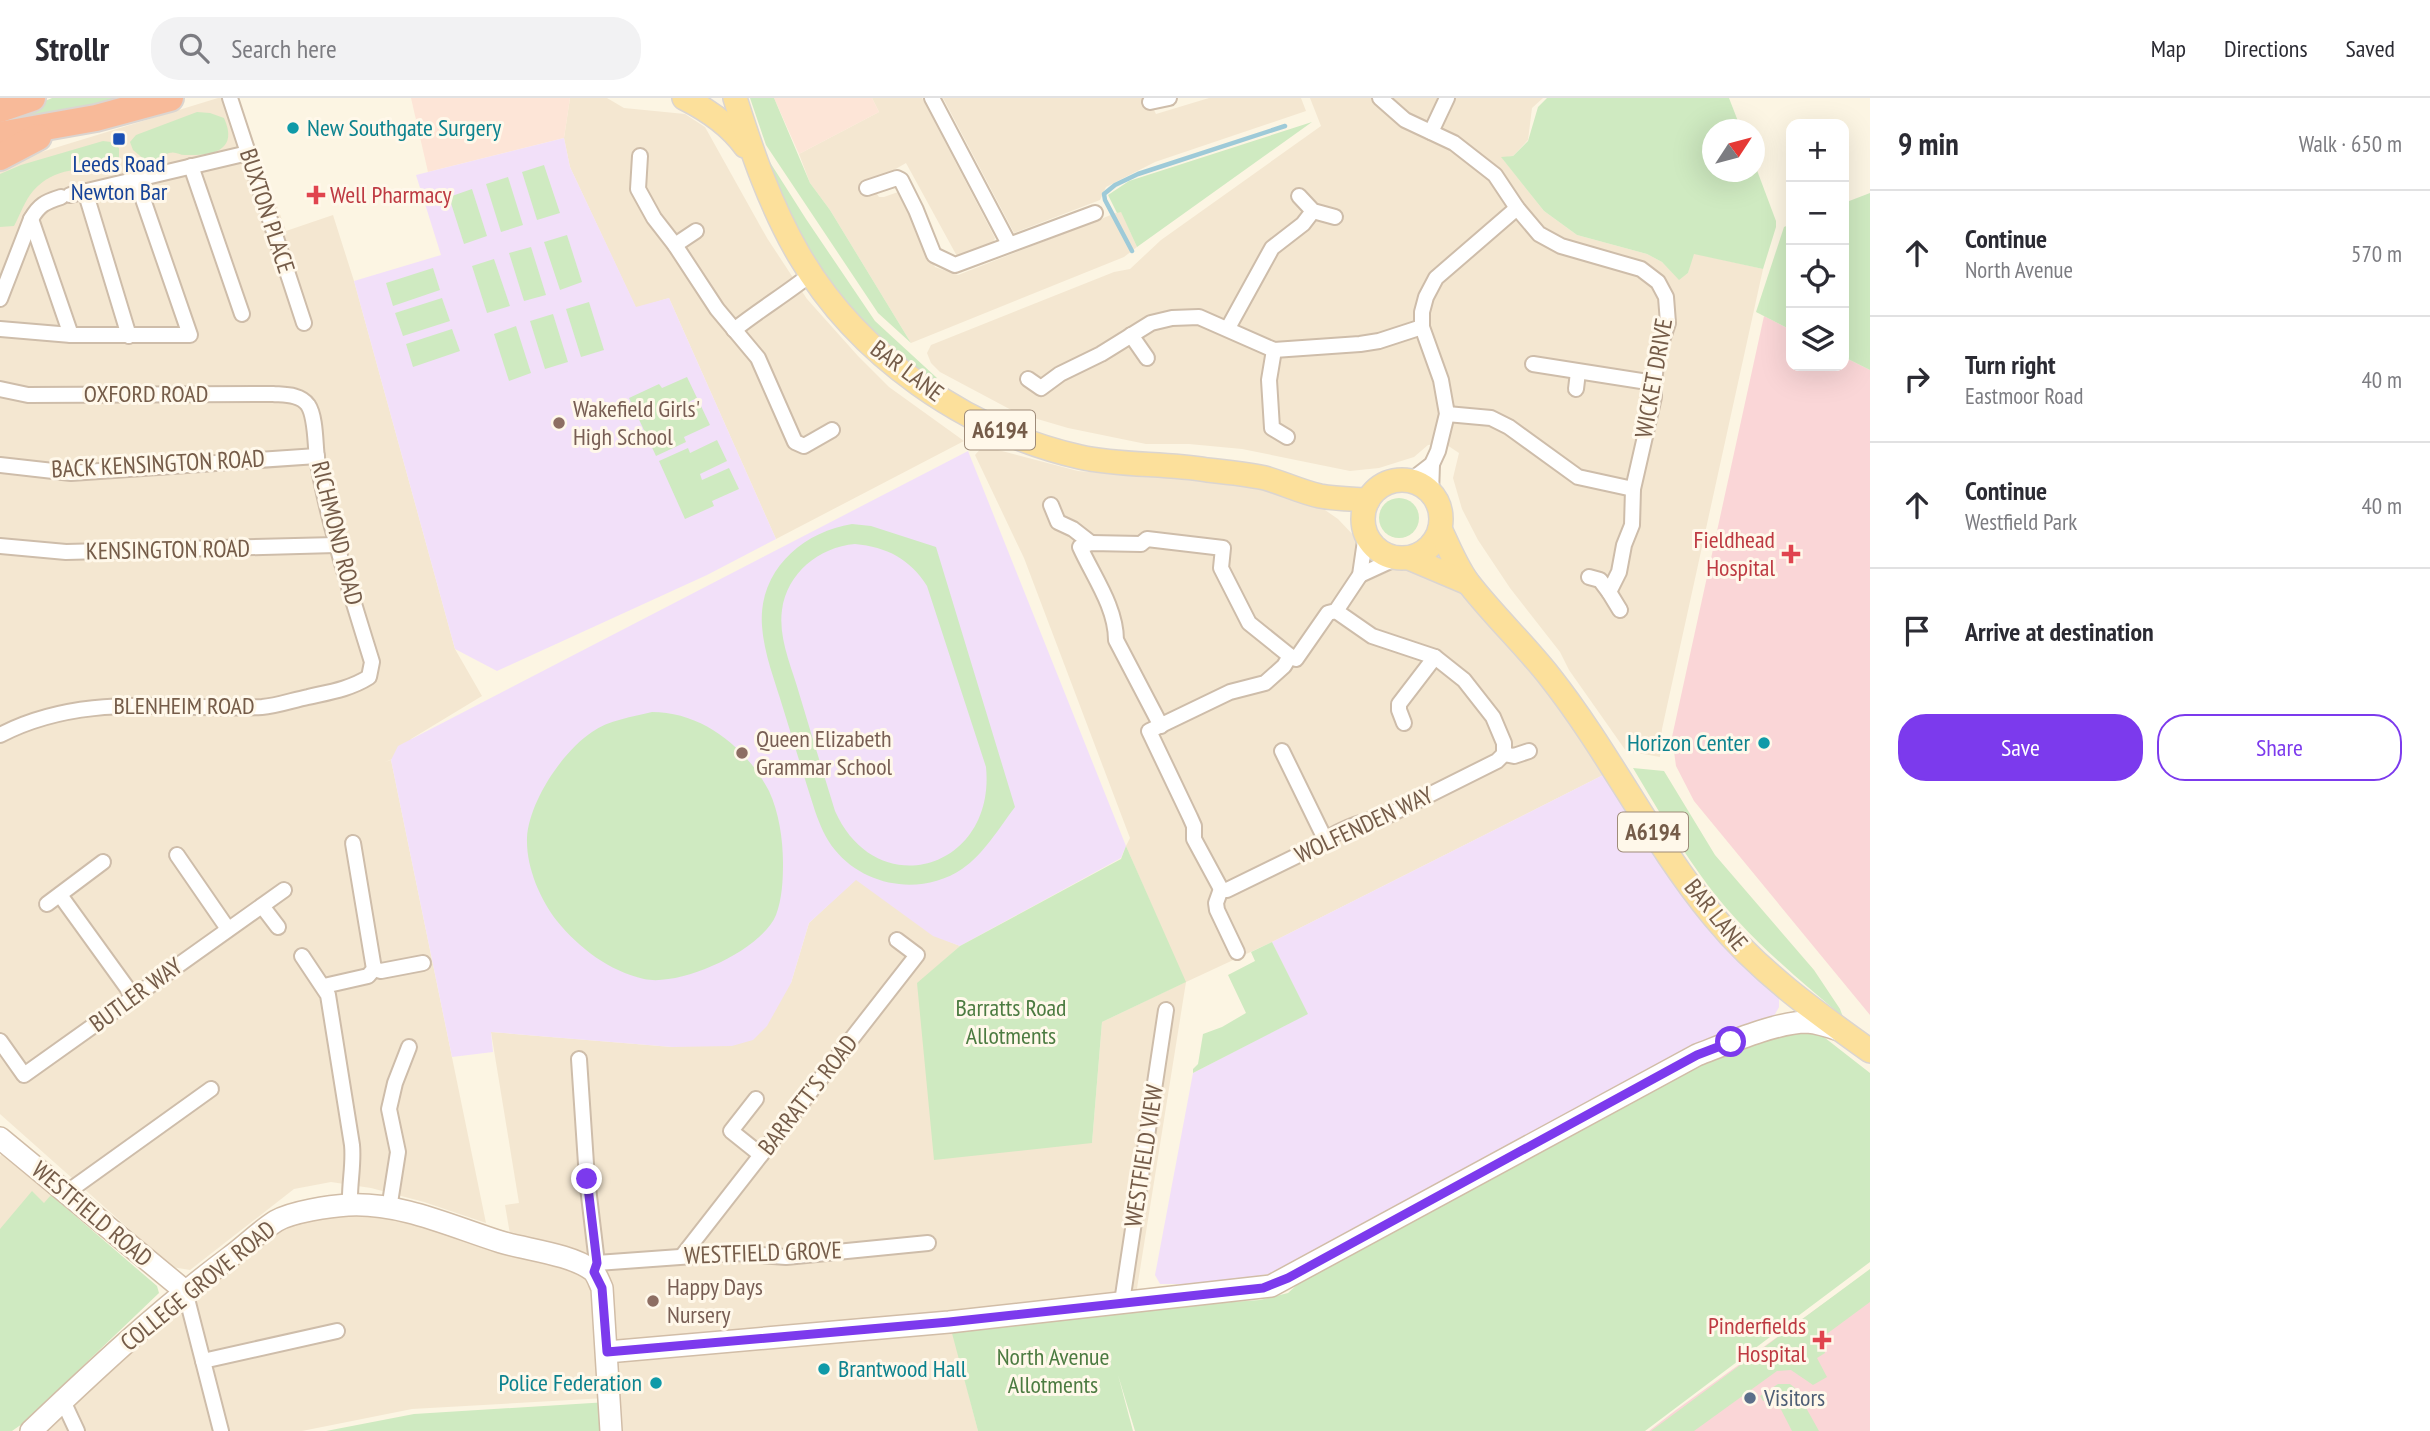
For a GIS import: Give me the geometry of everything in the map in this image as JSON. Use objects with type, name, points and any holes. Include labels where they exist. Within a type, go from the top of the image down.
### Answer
[{"type":"highway","points":[[0,109],[32,98]]},
{"type":"highway","points":[[0,135],[65,125],[170,98]]},
{"type":"highway","points":[[0,157],[65,125]]},
{"type":"main road","name":"BAR LANE","points":[[684,98],[729,127],[751,154]]},
{"type":"main road","name":"BAR LANE","points":[[734,98],[751,154],[772,202],[811,274],[844,318],[885,358],[933,393],[992,427],[1080,457],[1197,468],[1263,478],[1321,496],[1368,500]]},
{"type":"main road","points":[[1365,531],[1363,514],[1368,500],[1376,490],[1398,480],[1422,486],[1431,494]]},
{"type":"main road","name":"A6194","points":[[1431,494],[1440,511],[1440,529]]},
{"type":"main road","name":"BAR LANE","points":[[1321,496],[1365,531]]},
{"type":"main road","name":"BAR LANE","points":[[1440,529],[1468,583],[1550,676],[1615,769],[1667,853],[1714,917],[1754,961],[1870,1051]]},
{"type":"main road","points":[[1403,558],[1428,548],[1440,529]]},
{"type":"main road","name":"A6194","points":[[1365,531],[1377,550],[1403,558]]},
{"type":"main road","name":"BAR LANE","points":[[1403,558],[1468,583]]},
{"type":"street","name":"BUXTON PLACE","points":[[230,98],[304,323]]},
{"type":"street","points":[[932,98],[1009,244]]},
{"type":"street","points":[[1150,102],[1169,98]]},
{"type":"street","name":"WICKET DRIVE","points":[[1380,98],[1405,120],[1454,143],[1495,175],[1539,234],[1561,246],[1641,269],[1658,282],[1666,297],[1668,323],[1657,355],[1654,397],[1633,489],[1632,525],[1624,545],[1619,572],[1609,592]]},
{"type":"street","points":[[1431,132],[1447,98]]},
{"type":"street","points":[[0,299],[31,219],[43,202],[248,153]]},
{"type":"street","points":[[640,156],[638,189],[654,218],[717,309],[758,358],[795,442],[804,446],[832,430]]},
{"type":"street","points":[[191,166],[242,314]]},
{"type":"street","points":[[867,188],[897,178],[901,180],[934,255],[950,264],[961,264],[1095,213]]},
{"type":"street","points":[[0,329],[71,335],[190,335],[136,179]]},
{"type":"street","points":[[72,195],[128,336]]},
{"type":"street","points":[[1299,196],[1313,211],[1335,217]]},
{"type":"street","points":[[1431,494],[1432,464],[1447,414],[1438,369],[1422,327],[1426,297],[1436,278],[1517,208]]},
{"type":"street","points":[[1228,327],[1272,248],[1303,224],[1313,211]]},
{"type":"street","points":[[31,219],[71,335]]},
{"type":"street","points":[[675,245],[696,230]]},
{"type":"street","points":[[734,330],[811,274]]},
{"type":"street","points":[[1028,379],[1041,388],[1067,369],[1101,355],[1151,323],[1172,318],[1199,317],[1228,327],[1274,350],[1360,344],[1379,341],[1422,327]]},
{"type":"street","points":[[1131,335],[1147,358]]},
{"type":"street","points":[[1274,350],[1269,380],[1272,428],[1287,437]]},
{"type":"street","points":[[1533,364],[1654,383]]},
{"type":"street","points":[[1576,389],[1578,372]]},
{"type":"street","name":"OXFORD ROAD","points":[[0,389],[28,395],[293,395]]},
{"type":"street","name":"RICHMOND ROAD","points":[[293,395],[308,405],[314,426],[317,456],[337,545],[372,662],[369,677]]},
{"type":"street","points":[[1447,414],[1491,418],[1509,427],[1578,477],[1633,489]]},
{"type":"street","name":"BACK KENSINGTON ROAD","points":[[0,465],[71,473],[317,456]]},
{"type":"street","points":[[1410,481],[1432,464]]},
{"type":"street","points":[[1051,505],[1058,522],[1073,529],[1091,543]]},
{"type":"street","points":[[1161,726],[1116,640],[1112,613],[1080,547],[1091,543],[1141,544],[1147,539],[1223,548],[1221,568],[1249,624],[1296,659],[1328,613],[1336,611],[1360,575],[1365,531]]},
{"type":"street","name":"KENSINGTON ROAD","points":[[0,546],[66,552],[337,545]]},
{"type":"street","points":[[1360,575],[1403,558]]},
{"type":"street","points":[[1589,577],[1600,580],[1620,610]]},
{"type":"street","points":[[1336,611],[1372,636],[1434,657],[1464,680],[1493,717],[1504,743],[1504,754]]},
{"type":"street","points":[[1237,952],[1217,910],[1216,902],[1221,889],[1194,839],[1194,826],[1149,731],[1230,692],[1265,683],[1284,666],[1290,656]]},
{"type":"street","points":[[1404,723],[1399,704],[1434,657]]},
{"type":"street","name":"BLENHEIM ROAD","points":[[0,735],[44,717],[83,708],[127,705],[265,707],[353,687],[369,677]]},
{"type":"street","points":[[1282,751],[1325,839]]},
{"type":"street","name":"WOLFENDEN WAY","points":[[1221,889],[1227,890],[1368,819],[1385,817],[1497,761],[1504,754],[1514,756],[1529,751]]},
{"type":"street","points":[[353,843],[374,969]]},
{"type":"street","points":[[177,855],[228,929]]},
{"type":"street","points":[[103,862],[53,899],[133,996]]},
{"type":"street","name":"BUTLER WAY","points":[[0,1041],[24,1075],[284,890]]},
{"type":"street","points":[[262,906],[278,927]]},
{"type":"street","name":"BARRATT'S ROAD","points":[[683,1255],[917,956],[897,940]]},
{"type":"street","points":[[302,956],[328,995],[354,1160],[349,1183],[350,1205]]},
{"type":"street","points":[[374,969],[382,971],[423,963]]},
{"type":"street","points":[[324,986],[368,976],[374,969]]},
{"type":"street","points":[[1776,1028],[1789,1012],[1792,993]]},
{"type":"street","name":"WESTFIELD VIEW","points":[[1122,1302],[1166,1010]]},
{"type":"street","points":[[607,1352],[949,1322],[1271,1286],[1697,1055],[1776,1028],[1807,1022],[1841,1031]]},
{"type":"street","points":[[389,1209],[398,1152],[389,1109],[395,1083],[410,1047]]},
{"type":"street","points":[[579,1059],[587,1179],[596,1267],[602,1288],[611,1431]]},
{"type":"street","points":[[66,1193],[211,1089]]},
{"type":"street","points":[[756,1099],[731,1131],[761,1154]]},
{"type":"street","name":"WESTFIELD ROAD","points":[[0,1138],[185,1291]]},
{"type":"street","name":"COLLEGE GROVE ROAD","points":[[31,1431],[185,1291],[278,1220],[309,1211],[350,1205],[389,1209],[596,1267]]},
{"type":"street","name":"WESTFIELD GROVE","points":[[596,1267],[683,1255],[735,1253],[786,1257],[928,1243]]},
{"type":"street","points":[[185,1291],[221,1431]]},
{"type":"street","points":[[203,1361],[337,1331]]},
{"type":"street","points":[[62,1401],[77,1431]]},
{"type":"shaded area","points":[[218,98],[238,98],[286,231],[333,215],[354,281],[455,649],[482,696],[411,739],[405,754],[385,762],[391,760],[486,1223],[424,1202],[371,1188],[331,1182],[294,1189],[190,1270],[172,1267],[0,1114],[0,171],[35,154]]},
{"type":"shaded area","points":[[411,98],[570,98],[564,138],[428,172]]},
{"type":"shaded area","points":[[570,98],[607,98],[624,108],[685,114],[705,127],[767,238],[807,299],[889,387],[964,441],[776,539],[669,298],[636,308],[570,167],[564,138]]},
{"type":"shaded area","points":[[774,98],[872,98],[879,112],[799,154]]},
{"type":"shaded area","points":[[872,98],[922,98],[995,238],[993,244],[958,258],[906,163],[880,178],[875,191],[879,197],[898,192],[935,267],[958,275],[1121,211],[1137,247],[1124,257],[911,343],[830,210],[810,183],[799,154],[879,112]]},
{"type":"shaded area","points":[[943,98],[1148,98],[1156,114],[1209,98],[1301,98],[1306,111],[1155,162],[1106,187],[1100,200],[1014,233]]},
{"type":"shaded area","points":[[1310,98],[1543,98],[1532,108],[1528,140],[1513,156],[1502,158],[1544,211],[1577,235],[1647,254],[1662,262],[1679,279],[1688,273],[1693,253],[1763,269],[1662,729],[1660,757],[1626,751],[1569,670],[1560,652],[1510,588],[1478,540],[1462,509],[1453,478],[1459,453],[1444,443],[1428,445],[1414,457],[1379,468],[1350,471],[1242,449],[1189,444],[1146,444],[1068,428],[1017,413],[940,372],[931,363],[927,353],[931,345],[1114,272],[1130,269],[1161,240],[1321,126]]},
{"type":"shaded area","name":"Wakefield Girls' High School","points":[[564,138],[570,167],[636,307],[669,298],[776,539],[707,575],[497,671],[455,649],[354,281],[441,255],[416,175]]},
{"type":"shaded area","name":"Fieldhead Hospital","points":[[1764,316],[1786,327],[1786,371],[1849,371],[1849,360],[1870,370],[1870,1015],[1694,801],[1676,766],[1672,737]]},
{"type":"shaded area","points":[[983,446],[1078,471],[1237,484],[1312,501],[1338,519],[1356,538],[1360,549],[1354,570],[1370,580],[1394,569],[1446,576],[1498,625],[1611,771],[1272,942],[1186,982],[1135,1301],[950,1322],[978,1431],[611,1431],[606,1398],[412,1409],[302,1431],[24,1431],[234,1248],[328,1204],[511,1240],[505,1205],[519,1203],[491,1032],[672,1047],[791,983],[809,923],[856,879],[933,935],[960,946],[917,984],[1092,1143],[1102,1022],[1185,982],[1126,846],[1130,838],[1024,558],[975,455]]},
{"type":"shaded area","name":"Queen Elizabeth Grammar School","points":[[968,451],[1126,846],[1121,858],[960,946],[933,936],[856,880],[809,923],[791,983],[767,1026],[753,1040],[732,1046],[672,1047],[491,1032],[493,1052],[452,1057],[391,760],[398,746]]},
{"type":"shaded area","points":[[1611,771],[1655,858],[1706,922],[1779,993],[1779,1007],[1770,1023],[1289,1270],[1197,1287],[1190,1284],[1160,1284],[1155,1275],[1193,1073],[1307,1014],[1272,942]]},
{"type":"shaded area","points":[[2,1153],[55,1184],[56,1200],[0,1231],[0,1156]]},
{"type":"shaded area","name":"Pinderfields Hospital","points":[[1870,1270],[1870,1431],[1649,1431],[1676,1410]]},
{"type":"green space","points":[[52,98],[117,98],[68,113],[21,123],[17,113]]},
{"type":"green space","points":[[750,98],[774,98],[810,183],[830,210],[911,343],[878,313],[766,145]]},
{"type":"green space","points":[[1547,98],[1729,98],[1737,119],[1702,119],[1702,182],[1761,182],[1776,221],[1763,269],[1694,254],[1688,273],[1679,280],[1662,262],[1647,254],[1577,235],[1544,211],[1501,157],[1513,156],[1528,141],[1538,107]]},
{"type":"green space","points":[[197,112],[224,118],[228,138],[220,149],[195,155],[169,153],[151,165],[133,150],[130,142],[136,135]]},
{"type":"green space","points":[[1312,122],[1137,247],[1121,212],[1117,213],[1108,195],[1129,181]]},
{"type":"green space","points":[[103,141],[111,142],[119,148],[119,160],[112,167],[80,169],[50,177],[30,195],[14,226],[0,227],[0,174],[21,165]]},
{"type":"green space","points":[[757,142],[875,321],[937,378],[931,380],[836,298],[798,235]]},
{"type":"green space","points":[[544,165],[560,213],[537,220],[522,172]]},
{"type":"green space","points":[[508,177],[523,225],[501,232],[486,184]]},
{"type":"green space","points":[[472,189],[487,236],[464,244],[449,197]]},
{"type":"green space","points":[[1870,193],[1870,370],[1849,360],[1849,201]]},
{"type":"green space","points":[[1786,226],[1786,327],[1756,312]]},
{"type":"green space","points":[[567,235],[582,282],[560,290],[544,242]]},
{"type":"green space","points":[[531,247],[546,295],[524,301],[509,253]]},
{"type":"green space","points":[[494,259],[510,306],[487,313],[472,266]]},
{"type":"green space","points":[[433,268],[440,290],[393,306],[386,283]]},
{"type":"green space","points":[[442,298],[450,321],[403,336],[395,313]]},
{"type":"green space","points":[[589,302],[604,350],[581,357],[566,309]]},
{"type":"green space","points":[[553,314],[568,362],[545,369],[530,321]]},
{"type":"green space","points":[[516,326],[531,373],[509,381],[494,334]]},
{"type":"green space","points":[[452,329],[460,351],[413,367],[406,344]]},
{"type":"green space","points":[[687,377],[697,398],[672,410],[674,416],[700,404],[710,425],[684,437],[686,442],[656,456],[629,398],[659,384],[662,388]]},
{"type":"green space","points":[[717,440],[727,461],[700,474],[702,480],[729,468],[739,489],[712,501],[714,506],[685,519],[659,461],[688,448],[690,453]]},
{"type":"green space","points":[[1399,498],[1413,504],[1419,518],[1413,532],[1399,538],[1385,532],[1379,518],[1385,504]]},
{"type":"green space","points":[[852,524],[871,526],[936,547],[1015,807],[970,863],[930,883],[895,884],[878,879],[847,863],[831,845],[815,811],[767,657],[762,626],[767,588],[787,557],[800,545],[834,528]],"holes":[[[855,544],[877,548],[897,556],[913,568],[927,586],[986,767],[984,802],[973,830],[954,851],[930,862],[904,865],[878,858],[854,840],[835,811],[784,642],[782,610],[790,584],[817,556],[829,550]]]},
{"type":"green space","points":[[652,712],[688,718],[705,725],[721,735],[748,760],[772,799],[780,826],[783,854],[780,903],[767,928],[754,941],[718,964],[698,972],[659,980],[631,975],[607,964],[585,949],[566,931],[540,893],[527,849],[529,824],[534,809],[549,779],[569,752],[598,728]]},
{"type":"green space","points":[[1633,768],[1664,771],[1715,855],[1814,970],[1843,1017],[1748,932],[1714,893],[1690,860]]},
{"type":"green space","name":"Barratts Road Allotments","points":[[1126,846],[1186,982],[1102,1022],[1092,1143],[934,1160],[917,983],[960,946],[1121,859]]},
{"type":"green space","points":[[1272,942],[1308,1014],[1193,1073],[1198,1064],[1203,1034],[1246,1013],[1228,975],[1255,961],[1251,952]]},
{"type":"green space","name":"North Avenue Allotments","points":[[1796,1029],[1820,1034],[1870,1073],[1870,1262],[1645,1431],[1135,1431],[1118,1375],[1133,1431],[978,1431],[949,1322],[1260,1300],[1288,1293],[1299,1283],[1370,1243],[1718,1053]]},
{"type":"green space","points":[[32,1191],[44,1203],[51,1195],[157,1286],[159,1293],[22,1424],[12,1431],[0,1431],[0,1229]]},
{"type":"green space","points":[[1870,1269],[1870,1302],[1824,1336],[1825,1353],[1817,1358],[1827,1377],[1813,1385],[1791,1370],[1777,1371],[1694,1431],[1651,1431]]},
{"type":"green space","points":[[1778,1384],[1790,1384],[1795,1388],[1819,1431],[1792,1431],[1774,1396],[1763,1401],[1760,1396]]},
{"type":"green space","points":[[608,1402],[610,1431],[326,1431],[414,1414]]},
{"type":"waterway","points":[[1132,251],[1105,200],[1104,194],[1115,185],[1138,174],[1285,126]]},
{"type":"place","name":"New Southgate Surgery","points":[[293,128]]},
{"type":"place","name":"Leeds Road Newton Bar","points":[[119,139]]},
{"type":"place","name":"Well Pharmacy","points":[[316,195]]},
{"type":"place","name":"Wakefield Girls' High School","points":[[559,423]]},
{"type":"place","name":"Fieldhead Hospital","points":[[1791,554]]},
{"type":"place","name":"Horizon Center","points":[[1764,743]]},
{"type":"place","name":"Queen Elizabeth Grammar School","points":[[742,753]]},
{"type":"place","name":"Happy Days Nursery","points":[[653,1301]]},
{"type":"place","name":"Pinderfields Hospital","points":[[1822,1340]]},
{"type":"place","name":"Brantwood Hall","points":[[824,1369]]},
{"type":"place","name":"Police Federation","points":[[656,1383]]},
{"type":"place","name":"Visitors","points":[[1750,1398]]},
{"type":"route","points":[[587,1179],[597,1263],[594,1272],[602,1288],[607,1352],[949,1322],[1263,1288],[1288,1278],[1697,1055],[1731,1042]]}]
